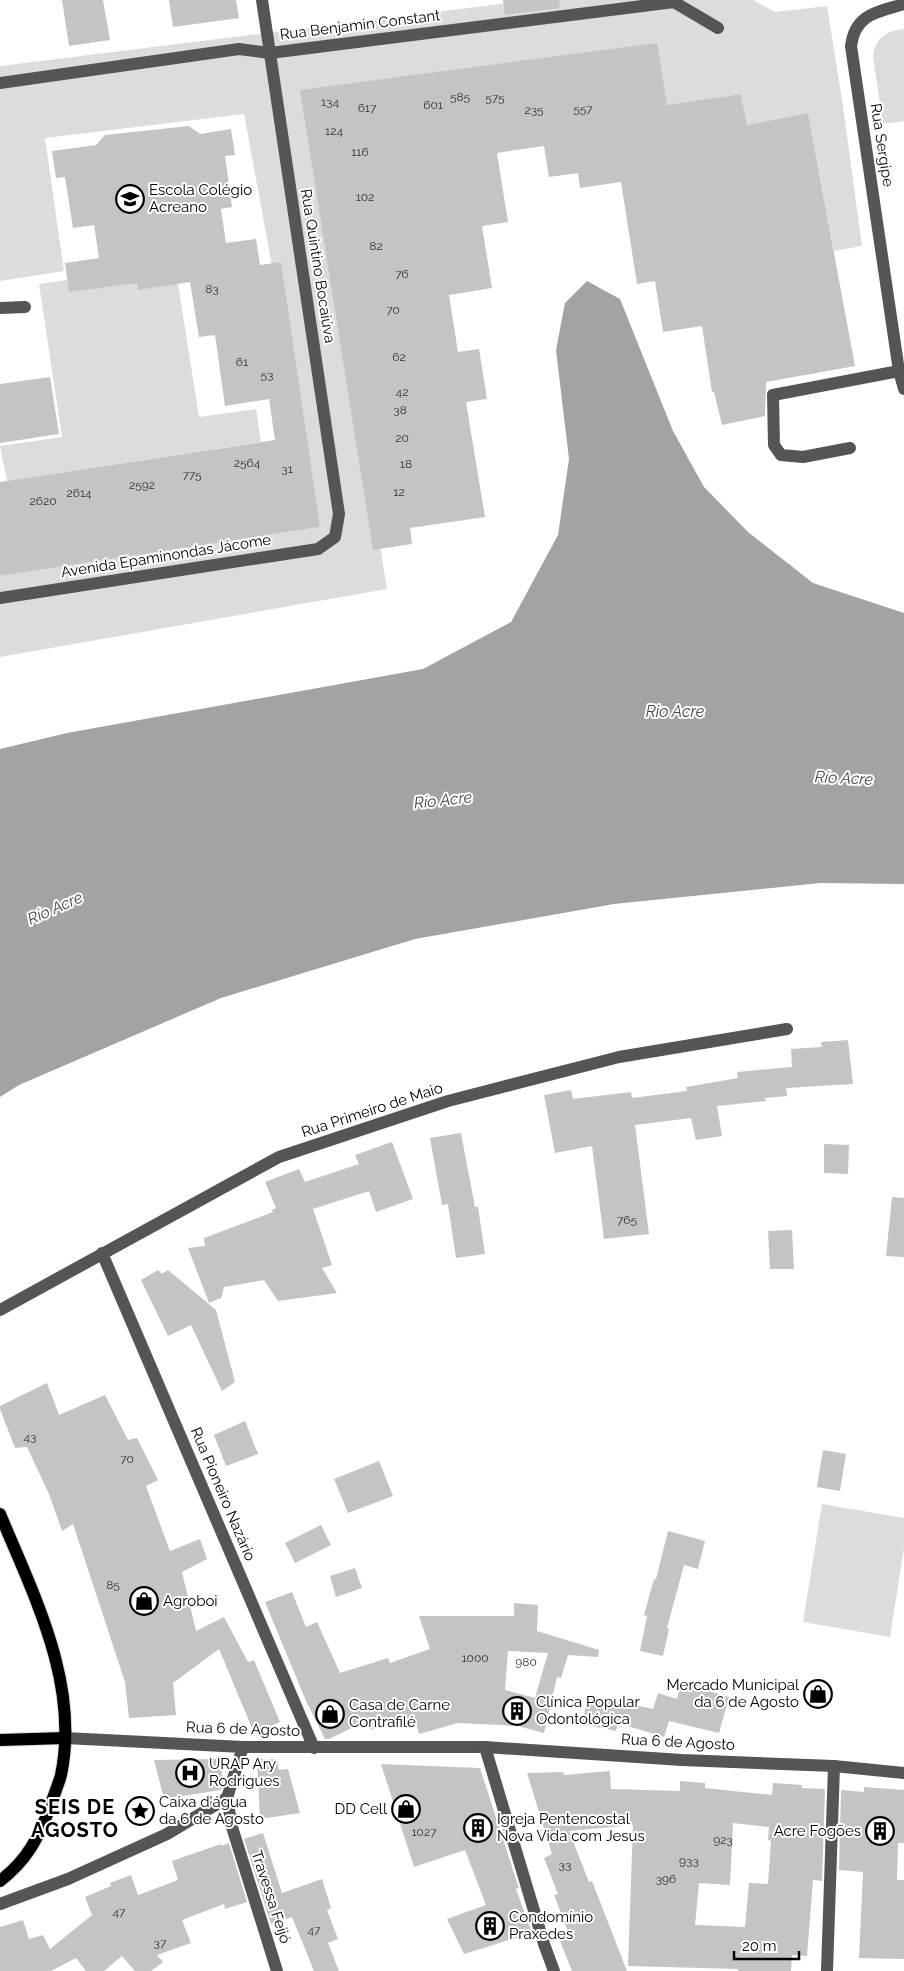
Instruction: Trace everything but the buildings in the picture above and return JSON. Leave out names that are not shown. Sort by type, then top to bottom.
[{"type":"main road","points":[[0,1514],[46,1627],[63,1687],[66,1738],[61,1776],[34,1845],[13,1871],[0,1881]]},
{"type":"main road","name":"Rua 6 de Agosto","points":[[0,1740],[66,1738]]},
{"type":"street","name":"Rua Quintino Bocaiúva","points":[[262,0],[339,514],[335,537]]},
{"type":"street","name":"Rua Benjamin Constant","points":[[0,83],[239,49],[270,53],[674,2],[718,28]]},
{"type":"street","name":"Rua Sergipe","points":[[904,4],[877,12],[856,26],[852,34],[851,46],[899,370],[904,389]]},
{"type":"street","points":[[0,308],[25,307]]},
{"type":"street","points":[[850,448],[803,457],[781,455],[774,445],[773,395],[899,370]]},
{"type":"street","name":"Avenida Epaminondas Jácome","points":[[0,598],[318,549],[335,537]]},
{"type":"street","name":"Rua Primeiro de Maio","points":[[0,1310],[279,1157],[448,1101],[619,1058],[787,1029]]},
{"type":"street","name":"Rua Pioneiro Nazário","points":[[102,1253],[314,1748]]},
{"type":"street","name":"Rua 6 de Agosto","points":[[66,1738],[243,1747],[485,1747],[682,1760],[834,1766],[904,1773]]},
{"type":"street","name":"Travessa Feijó","points":[[243,1747],[227,1798],[232,1827],[277,1971]]},
{"type":"street","points":[[485,1747],[544,1944],[554,1971]]},
{"type":"street","points":[[827,1971],[834,1766]]},
{"type":"street","points":[[0,1904],[68,1879],[167,1834],[227,1798]]},
{"type":"shaded area","points":[[533,0],[753,0],[775,12],[827,6],[862,246],[834,251],[808,113],[747,125],[741,94],[667,105],[309,102],[387,589],[0,657],[0,576],[320,527],[244,114],[45,138],[64,271],[0,281],[0,66]]},
{"type":"shaded area","points":[[904,29],[904,121],[883,124],[873,57],[874,50],[882,37]]},
{"type":"shaded area","points":[[175,264],[199,417],[256,409],[261,442],[7,481],[0,446],[62,437],[39,284]]},
{"type":"shaded area","points":[[822,1504],[904,1518],[904,1548],[890,1637],[803,1622]]},
{"type":"water","name":"Rio Acre","points":[[587,281],[620,299],[673,431],[704,487],[748,532],[813,583],[904,613],[904,884],[820,883],[614,904],[415,939],[221,998],[19,1085],[0,1097],[0,749],[67,733],[423,669],[511,622],[558,535],[569,459],[556,350],[565,303]]},
{"type":"place","name":"Escola Colégio Acreano","points":[[130,199]]},
{"type":"place","name":"Agroboi","points":[[144,1601]]},
{"type":"place","name":"Mercado Municipal da 6 de Agosto","points":[[818,1694]]},
{"type":"place","name":"Clínica Popular Odontológica","points":[[517,1711]]},
{"type":"place","name":"Casa de Carne Contrafilé","points":[[330,1714]]},
{"type":"place","name":"URAP Ary Rodrigues","points":[[190,1773]]},
{"type":"place","name":"DD Cell","points":[[406,1809]]},
{"type":"place","name":"Caixa d'água da 6 de Agosto","points":[[140,1811]]},
{"type":"place","name":"Igreja Pentencostal Nova Vida com Jesus","points":[[478,1828]]},
{"type":"place","name":"Acre Fogões","points":[[880,1831]]},
{"type":"place","name":"Condomínio Praxedes","points":[[490,1926]]},
{"type":"district","name":"SEIS DE AGOSTO","points":[[75,1818]]},
{"type":"water label","name":"Río Acre","points":[[844,778]]},
{"type":"water label","name":"Río Acre","points":[[443,800]]},
{"type":"water label","name":"Río Acre","points":[[55,908]]}]
